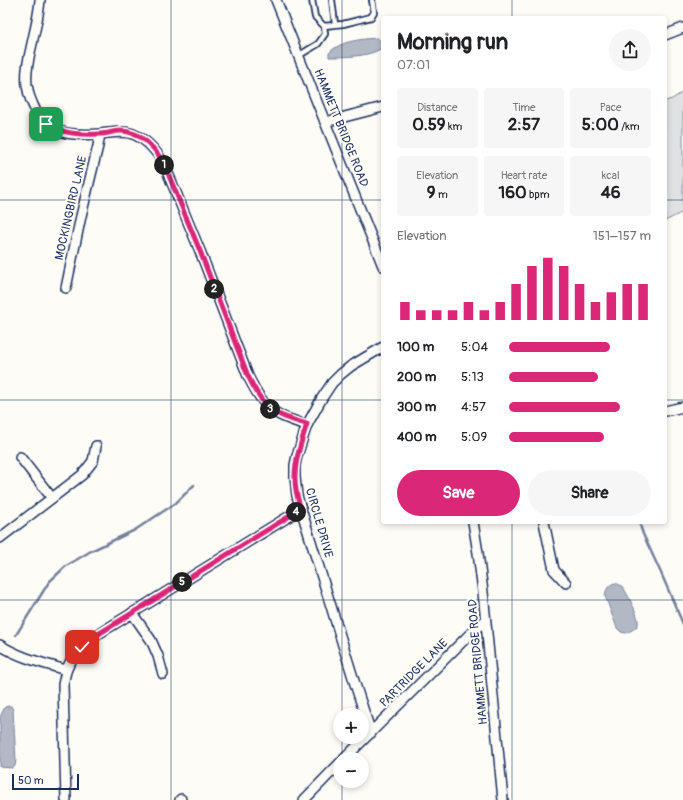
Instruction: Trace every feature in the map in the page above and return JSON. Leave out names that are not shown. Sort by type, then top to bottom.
[{"type":"street","points":[[40,0],[27,72],[27,86],[30,100],[36,113],[46,124],[54,129],[70,133],[100,134],[122,131],[143,139],[152,147],[165,166],[255,390],[266,405],[279,415],[290,420],[307,424]]},
{"type":"street","name":"HAMMETT BRIDGE ROAD","points":[[276,0],[381,261]]},
{"type":"street","points":[[667,35],[683,28]]},
{"type":"street","points":[[325,122],[381,107]]},
{"type":"street","name":"MOCKINGBIRD LANE","points":[[66,288],[100,134]]},
{"type":"street","name":"CIRCLE DRIVE","points":[[371,733],[301,509],[296,490],[295,471],[297,456],[307,424],[332,383],[351,366],[381,348]]},
{"type":"street","points":[[667,411],[683,407]]},
{"type":"street","points":[[0,538],[82,475],[93,461],[96,446]]},
{"type":"street","points":[[20,458],[52,498]]},
{"type":"street","points":[[66,800],[63,685],[66,670],[72,658],[82,647],[100,633],[301,509]]},
{"type":"street","name":"HAMMETT BRIDGE ROAD","points":[[473,524],[478,553],[503,800]]},
{"type":"street","points":[[544,524],[554,570],[566,583]]},
{"type":"street","points":[[132,613],[151,640],[158,656],[163,674]]},
{"type":"street","name":"PARTRIDGE LANE","points":[[351,752],[474,630],[485,621]]},
{"type":"street","points":[[0,645],[25,658],[66,670]]},
{"type":"street","points":[[304,800],[333,770]]},
{"type":"lane","points":[[298,56],[318,44],[325,34],[324,26],[315,17],[312,0]]},
{"type":"lane","points":[[332,0],[335,24]]},
{"type":"lane","points":[[324,26],[343,24],[371,17],[374,12],[372,0]]},
{"type":"shaded area","points":[[377,38],[381,42],[381,49],[357,56],[329,57],[329,53],[333,49],[345,43]]},
{"type":"shaded area","points":[[683,92],[683,212],[667,220],[667,100]]},
{"type":"shaded area","points":[[614,583],[623,588],[636,612],[638,624],[633,630],[626,633],[621,632],[617,628],[605,596],[610,585]]},
{"type":"shaded area","points":[[11,706],[13,710],[16,760],[15,766],[12,768],[0,767],[0,717],[5,707]]},
{"type":"waterway","points":[[16,635],[49,582],[66,566],[91,551],[135,530],[176,503],[194,485]]},
{"type":"waterway","points":[[640,524],[683,624]]},
{"type":"route","points":[[46,124],[61,132],[70,133],[100,134],[122,131],[140,137],[152,147],[165,166],[200,251],[248,376],[255,390],[271,410],[290,420],[307,424],[295,465],[296,490],[301,509],[100,633],[82,647]]}]
